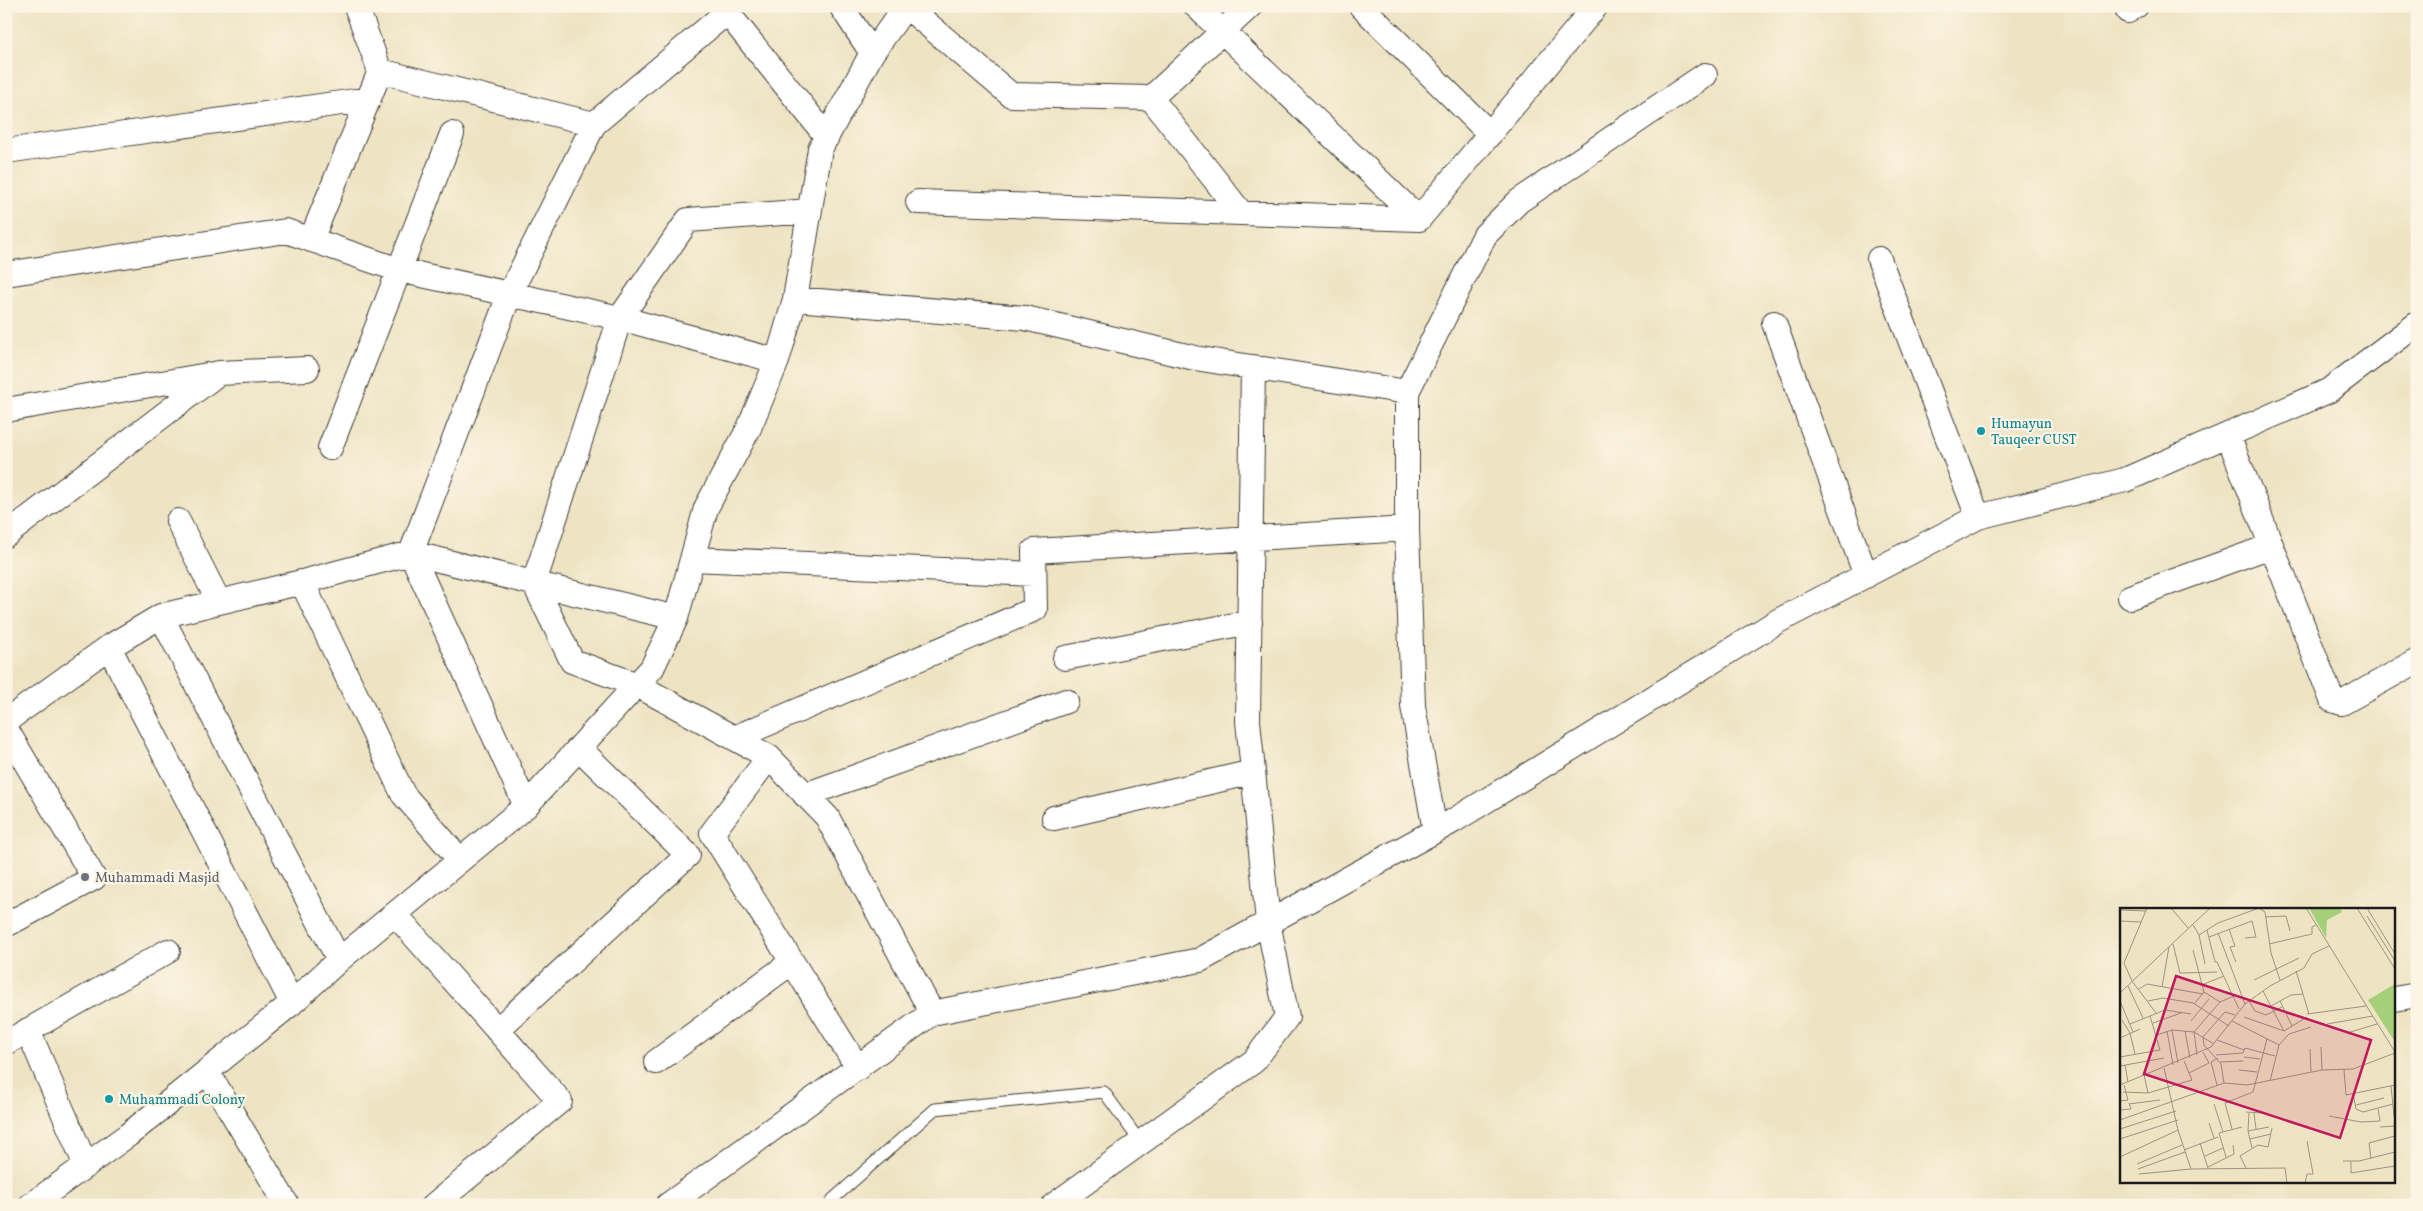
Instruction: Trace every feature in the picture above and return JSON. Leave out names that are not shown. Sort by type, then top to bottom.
[{"type":"street","points":[[311,240],[380,71],[356,6]]},
{"type":"street","points":[[841,6],[872,53]]},
{"type":"street","points":[[31,1205],[128,1135],[292,1003],[339,960],[526,806],[652,668],[676,618],[706,508],[749,428],[777,361],[795,299],[820,150],[872,53],[906,6],[1011,95],[1152,98],[1224,33],[1250,6]]},
{"type":"street","points":[[1196,6],[1419,219]]},
{"type":"street","points":[[1361,6],[1490,134]]},
{"type":"street","points":[[1419,219],[1596,6]]},
{"type":"street","points":[[526,806],[411,553],[510,293],[594,124],[724,9],[827,137]]},
{"type":"street","points":[[380,71],[594,124]]},
{"type":"street","points":[[1435,831],[1413,706],[1407,529],[1407,392],[1485,235],[1518,201],[1705,76]]},
{"type":"street","points":[[1152,98],[1240,213]]},
{"type":"street","points":[[6,151],[369,99]]},
{"type":"street","points":[[330,448],[452,134]]},
{"type":"street","points":[[918,202],[1419,219]]},
{"type":"street","points":[[810,211],[688,220],[620,318],[534,583],[572,661],[637,685],[769,757],[827,817],[932,1013]]},
{"type":"street","points":[[6,274],[286,231],[399,270],[620,318],[777,361]]},
{"type":"street","points":[[1879,260],[1978,517]]},
{"type":"street","points":[[795,299],[1025,318],[1194,358],[1407,392]]},
{"type":"street","points":[[1774,323],[1866,576]]},
{"type":"street","points":[[668,1205],[932,1013],[1200,960],[1435,831],[1778,621],[1978,517],[2125,480],[2328,391],[2417,324]]},
{"type":"street","points":[[1054,1205],[1254,1061],[1287,1017],[1268,922],[1248,721],[1253,368]]},
{"type":"street","points":[[6,410],[219,373],[307,369]]},
{"type":"street","points":[[6,535],[219,373]]},
{"type":"street","points":[[2228,435],[2332,700],[2336,703],[2342,703],[2417,662]]},
{"type":"street","points":[[178,521],[219,602]]},
{"type":"street","points":[[734,738],[1034,610],[1034,551],[1407,529]]},
{"type":"street","points":[[2130,597],[2271,546]]},
{"type":"street","points":[[6,721],[108,647],[161,616],[411,553],[676,618]]},
{"type":"street","points":[[693,559],[1034,574]]},
{"type":"street","points":[[302,582],[403,794],[460,860]]},
{"type":"street","points":[[161,616],[339,960]]},
{"type":"street","points":[[1065,658],[1250,622]]},
{"type":"street","points":[[108,647],[292,1003]]},
{"type":"street","points":[[805,795],[1066,701]]},
{"type":"street","points":[[6,729],[94,878],[6,925]]},
{"type":"street","points":[[497,1030],[688,855],[579,748]]},
{"type":"street","points":[[769,757],[712,833],[858,1068]]},
{"type":"street","points":[[1054,818],[1253,772]]},
{"type":"street","points":[[395,914],[560,1101],[434,1205]]},
{"type":"street","points":[[6,1042],[168,951]]},
{"type":"street","points":[[656,1062],[792,962]]},
{"type":"street","points":[[2396,999],[2417,995]]},
{"type":"street","points":[[28,1030],[86,1166]]},
{"type":"street","points":[[207,1071],[286,1205]]},
{"type":"lane","points":[[830,1205],[833,1199],[935,1109],[1104,1092],[1141,1143]]},
{"type":"place","name":"Humayun Tauqeer CUST","points":[[1981,431]]},
{"type":"place","name":"Muhammadi Masjid","points":[[85,877]]},
{"type":"place","name":"Muhammadi Colony","points":[[109,1099]]}]
